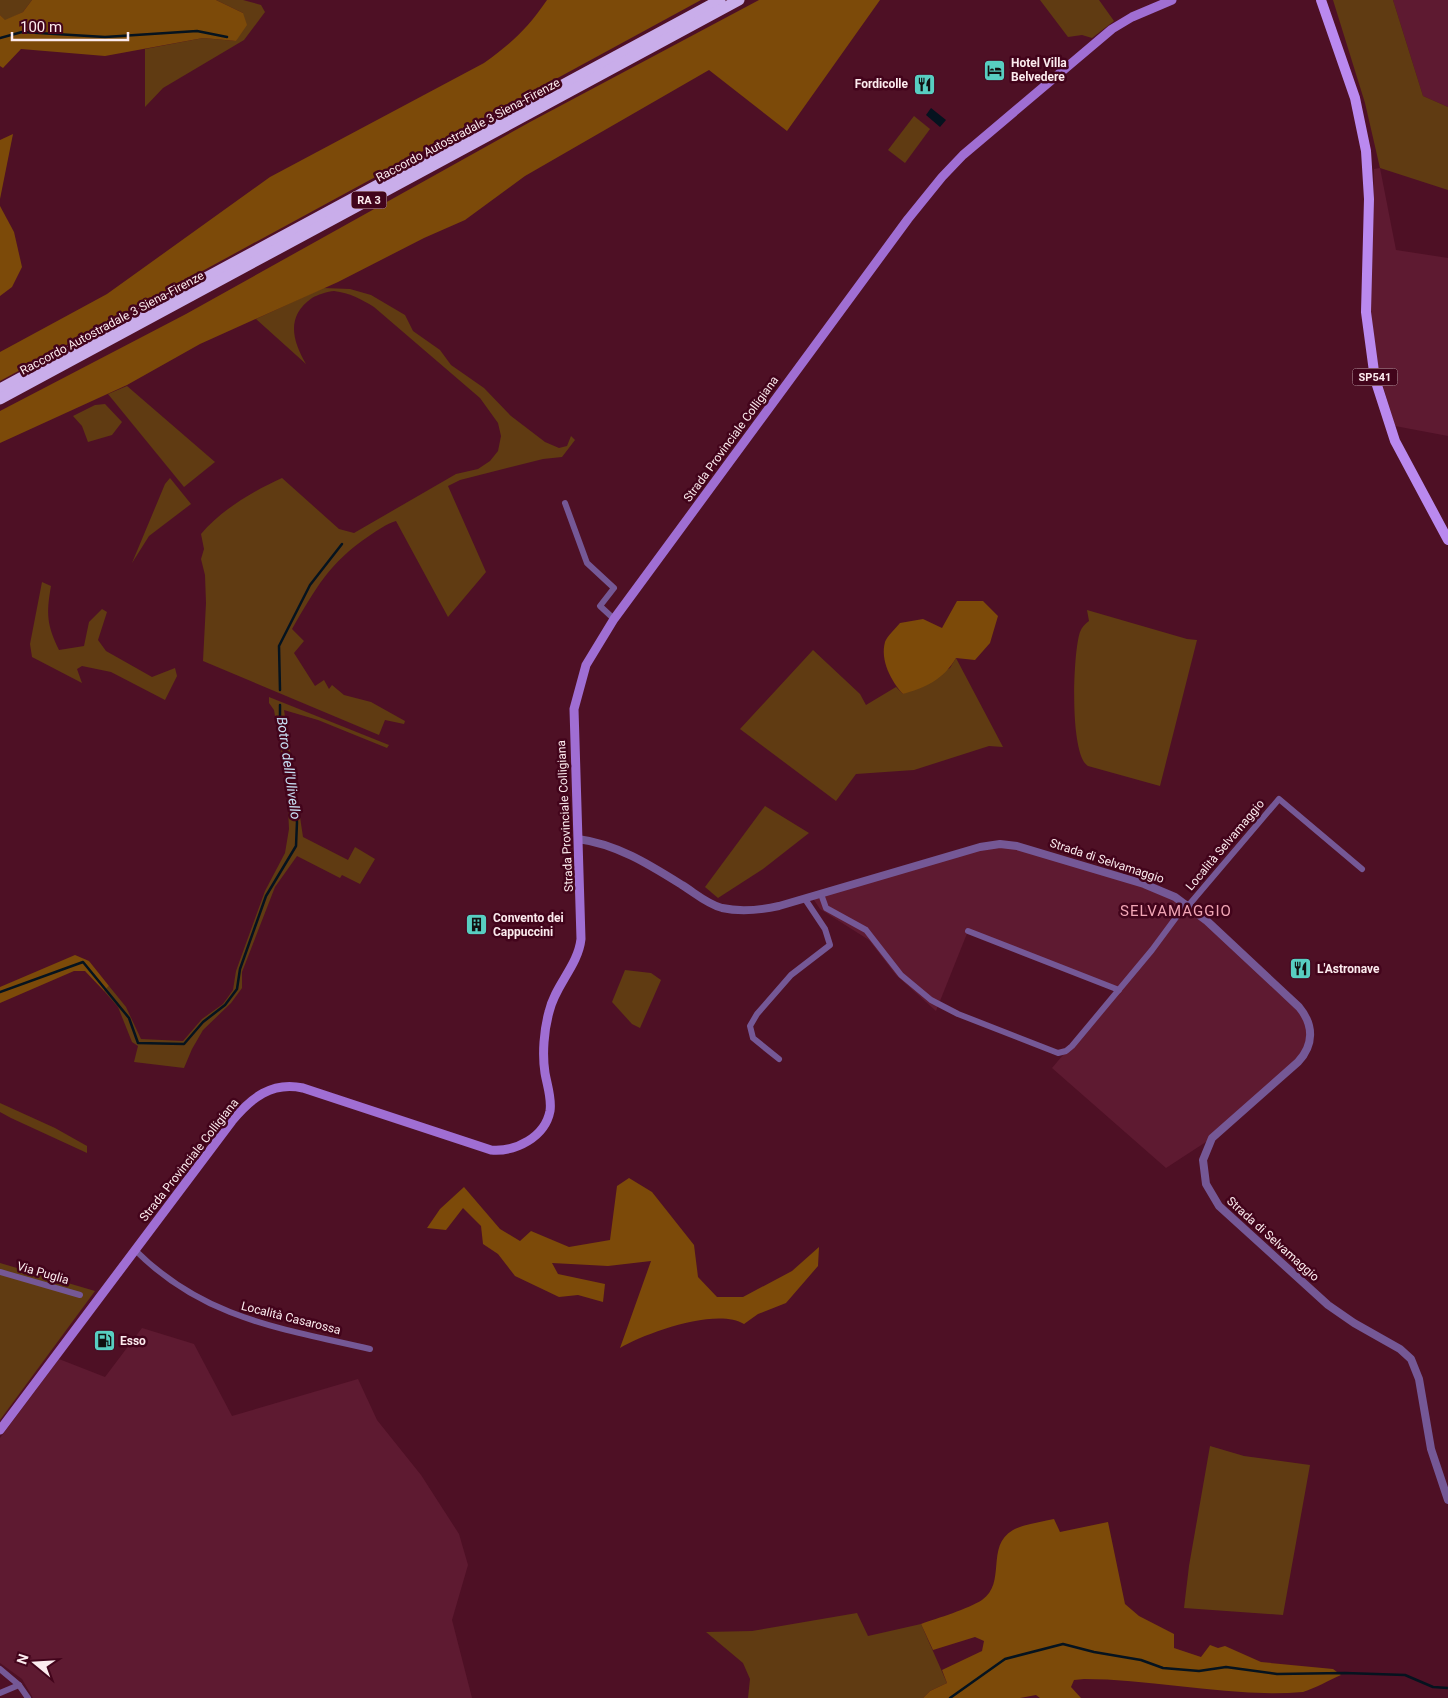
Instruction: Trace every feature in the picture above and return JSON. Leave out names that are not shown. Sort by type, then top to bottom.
[{"type":"highway","name":"Raccordo Autostradale 3 Siena-Firenze","points":[[0,389],[720,0]]},
{"type":"highway","name":"Raccordo Autostradale 3 Siena-Firenze","points":[[0,399],[739,0]]},
{"type":"main road","name":"Strada Provinciale Colligiana","points":[[0,1430],[238,1114],[257,1096],[273,1088],[288,1086],[309,1089],[491,1150],[512,1148],[535,1136],[545,1124],[550,1107],[544,1064],[548,1014],[554,995],[576,958],[581,939],[574,736],[575,704],[586,665],[614,618],[891,241],[942,176],[967,152],[1112,29],[1132,17],[1172,0]]},
{"type":"main road","name":"SP541","points":[[1321,0],[1326,5],[1355,98],[1366,151],[1369,199],[1366,312],[1374,374],[1395,441],[1448,540]]},
{"type":"street","points":[[565,503],[587,563],[614,588],[600,606],[614,618]]},
{"type":"street","name":"Località Selvamaggio","points":[[821,894],[828,909],[866,930],[906,980],[931,1000],[958,1014],[1053,1052],[1064,1052],[1072,1046],[1187,905],[1279,799],[1362,869]]},
{"type":"street","name":"Strada di Selvamaggio","points":[[578,839],[602,844],[636,858],[705,900],[721,907],[762,909],[805,899],[974,848],[1004,844],[1031,849],[1144,884],[1164,891],[1187,905],[1299,1007],[1307,1018],[1311,1030],[1308,1049],[1298,1062],[1212,1138],[1202,1165],[1206,1184],[1219,1206],[1328,1305],[1354,1323],[1403,1351],[1411,1359],[1419,1379],[1431,1449],[1448,1500]]},
{"type":"street","points":[[779,1059],[753,1038],[750,1026],[757,1014],[791,976],[830,945],[825,929],[805,899]]},
{"type":"street","points":[[968,931],[1119,990]]},
{"type":"street","name":"Località Casarossa","points":[[135,1250],[175,1284],[223,1310],[251,1321],[370,1349]]},
{"type":"street","name":"Via Puglia","points":[[0,1272],[80,1295]]},
{"type":"street","points":[[0,1669],[19,1685],[28,1698]]},
{"type":"street","points":[[0,1693],[19,1685]]},
{"type":"shaded area","points":[[0,0],[32,0],[23,12],[5,21],[0,15]]},
{"type":"shaded area","points":[[32,0],[216,0],[243,13],[247,25],[236,41],[203,38],[105,56],[21,49],[3,68],[0,66],[0,15],[5,20],[23,12]]},
{"type":"shaded area","points":[[216,0],[243,0],[261,5],[265,12],[244,40],[163,88],[145,107],[145,49],[203,38],[236,41],[243,13]]},
{"type":"shaded area","points":[[547,0],[701,0],[0,381],[0,352],[107,294],[270,177],[484,63],[519,34]]},
{"type":"shaded area","points":[[759,0],[880,0],[787,131],[709,70],[525,176],[465,220],[424,238],[338,282],[200,344],[127,385],[0,443],[0,411],[186,314],[530,122]]},
{"type":"shaded area","points":[[1040,0],[1099,0],[1114,21],[1092,38],[1082,35],[1068,37]]},
{"type":"shaded area","points":[[1333,0],[1393,0],[1423,96],[1448,107],[1448,190],[1380,168],[1365,103]]},
{"type":"shaded area","points":[[1393,0],[1448,0],[1448,107],[1423,96]]},
{"type":"shaded area","points":[[914,116],[930,129],[905,163],[888,150]]},
{"type":"shaded area","points":[[13,134],[0,199],[0,140]]},
{"type":"shaded area","points":[[1380,168],[1396,250],[1448,258],[1448,436],[1395,426],[1380,376],[1375,350],[1370,301],[1374,169]]},
{"type":"shaded area","points":[[0,206],[14,232],[22,267],[12,287],[0,296]]},
{"type":"shaded area","points":[[323,288],[350,289],[371,295],[405,315],[413,331],[440,350],[451,365],[484,388],[511,416],[545,442],[559,448],[567,446],[571,436],[575,440],[562,457],[543,459],[460,480],[448,486],[486,572],[448,617],[396,521],[382,527],[343,556],[316,589],[292,629],[304,641],[294,653],[315,686],[324,680],[329,689],[332,685],[344,695],[371,702],[405,721],[404,724],[385,720],[379,735],[203,661],[206,603],[205,575],[201,559],[204,549],[201,534],[228,509],[249,495],[282,478],[339,529],[354,533],[456,474],[478,469],[490,461],[498,451],[501,436],[498,423],[480,398],[365,301],[334,291],[312,298],[304,305],[295,320],[294,329],[297,346],[306,364],[256,319]]},
{"type":"shaded area","points":[[127,386],[215,462],[184,487],[108,394]]},
{"type":"shaded area","points":[[105,404],[122,422],[112,435],[88,442],[82,426],[73,416],[95,405]]},
{"type":"shaded area","points":[[170,478],[191,504],[149,536],[132,563],[165,484]]},
{"type":"shaded area","points":[[42,582],[51,586],[48,604],[49,619],[59,650],[84,646],[89,622],[102,609],[107,612],[98,640],[106,651],[152,677],[175,668],[177,676],[165,700],[111,672],[82,666],[77,669],[82,683],[32,657],[30,644]]},
{"type":"shaded area","points":[[957,601],[983,601],[998,616],[990,643],[975,660],[956,658],[946,672],[933,682],[903,694],[894,683],[885,663],[884,649],[886,640],[900,623],[923,619],[942,628]]},
{"type":"shaded area","points":[[1087,610],[1187,639],[1197,640],[1160,786],[1088,766],[1082,758],[1075,724],[1074,680],[1080,632],[1089,621]]},
{"type":"shaded area","points":[[813,650],[860,694],[866,705],[896,687],[903,694],[950,668],[956,658],[1003,747],[989,746],[914,770],[856,774],[836,801],[740,729]]},
{"type":"shaded area","points":[[269,697],[389,745],[387,748],[318,720],[284,710],[303,837],[348,860],[355,847],[375,859],[360,884],[342,875],[340,878],[297,856],[275,887],[242,972],[242,988],[231,1003],[203,1030],[184,1068],[134,1062],[138,1046],[132,1042],[118,1007],[104,991],[109,986],[126,1007],[141,1039],[183,1041],[202,1019],[223,1004],[233,990],[236,971],[265,891],[285,853],[289,829],[287,785],[274,710],[269,703]]},
{"type":"shaded area","points":[[765,806],[809,833],[763,869],[718,898],[705,887]]},
{"type":"shaded area","points":[[1000,844],[1144,884],[1186,904],[1307,1018],[1308,1049],[1212,1138],[1166,1168],[1052,1068],[1118,990],[968,931],[936,1011],[896,975],[869,940],[820,909],[812,897]]},
{"type":"shaded area","points":[[75,955],[89,961],[109,986],[104,991],[85,971],[74,971],[0,1003],[0,987]]},
{"type":"shaded area","points":[[625,970],[651,973],[661,980],[640,1028],[632,1024],[612,1002]]},
{"type":"shaded area","points":[[0,1103],[55,1128],[87,1146],[87,1153],[0,1112]]},
{"type":"shaded area","points":[[629,1178],[652,1192],[694,1245],[698,1277],[717,1297],[743,1297],[792,1271],[819,1247],[818,1266],[786,1303],[758,1314],[744,1324],[717,1318],[699,1320],[663,1329],[620,1348],[651,1261],[608,1266],[552,1263],[558,1274],[605,1284],[603,1302],[578,1295],[559,1297],[515,1276],[498,1254],[483,1244],[481,1226],[463,1208],[446,1230],[427,1228],[440,1209],[464,1187],[500,1229],[520,1241],[531,1231],[569,1247],[610,1240],[617,1186]]},
{"type":"shaded area","points":[[0,1263],[95,1291],[0,1420]]},
{"type":"shaded area","points":[[142,1328],[194,1344],[232,1416],[358,1379],[377,1420],[421,1475],[459,1534],[468,1565],[452,1620],[472,1698],[33,1698],[22,1679],[0,1663],[0,1438],[59,1359],[105,1377]]},
{"type":"shaded area","points":[[1210,1446],[1244,1456],[1310,1465],[1283,1615],[1184,1608],[1189,1566]]},
{"type":"shaded area","points":[[1054,1519],[1060,1532],[1108,1522],[1125,1604],[1139,1616],[1174,1634],[1174,1648],[1201,1657],[1210,1645],[1218,1648],[1225,1646],[1261,1662],[1333,1669],[1341,1675],[1303,1692],[1221,1691],[1138,1682],[1084,1679],[1074,1680],[1071,1687],[1081,1698],[1040,1698],[1036,1695],[1020,1698],[923,1698],[930,1691],[947,1683],[942,1670],[982,1651],[984,1641],[975,1637],[933,1650],[921,1624],[961,1610],[982,1600],[989,1593],[993,1584],[997,1555],[1005,1537],[1013,1530],[1022,1526]]},
{"type":"shaded area","points":[[857,1613],[868,1636],[921,1624],[947,1683],[930,1691],[923,1698],[748,1698],[750,1679],[743,1663],[706,1632],[752,1631]]},
{"type":"water","points":[[931,108],[946,120],[940,127],[926,115]]},
{"type":"waterway","points":[[0,38],[22,32],[105,37],[197,31],[227,37]]},
{"type":"waterway","name":"Botro dell'Ulivello","points":[[280,690],[279,646],[310,585],[342,544]]},
{"type":"waterway","name":"Botro dell'Ulivello","points":[[0,992],[83,962],[129,1018],[138,1043],[184,1044],[203,1022],[225,1005],[237,989],[240,969],[266,896],[296,846],[297,822],[280,722],[280,705]]},
{"type":"waterway","points":[[950,1698],[1005,1659],[1063,1644],[1094,1652],[1141,1660],[1163,1668],[1199,1671],[1226,1667],[1277,1674],[1345,1673],[1405,1675],[1433,1687],[1448,1688]]},
{"type":"place","name":"Hotel Villa Belvedere","points":[[995,70]]},
{"type":"place","name":"Fordicolle","points":[[924,84]]},
{"type":"place","name":"Convento dei Cappuccini","points":[[477,925]]},
{"type":"place","name":"L'Astronave","points":[[1301,969]]},
{"type":"place","name":"Esso","points":[[104,1341]]},
{"type":"district","name":"SELVAMAGGIO","points":[[1176,911]]}]
